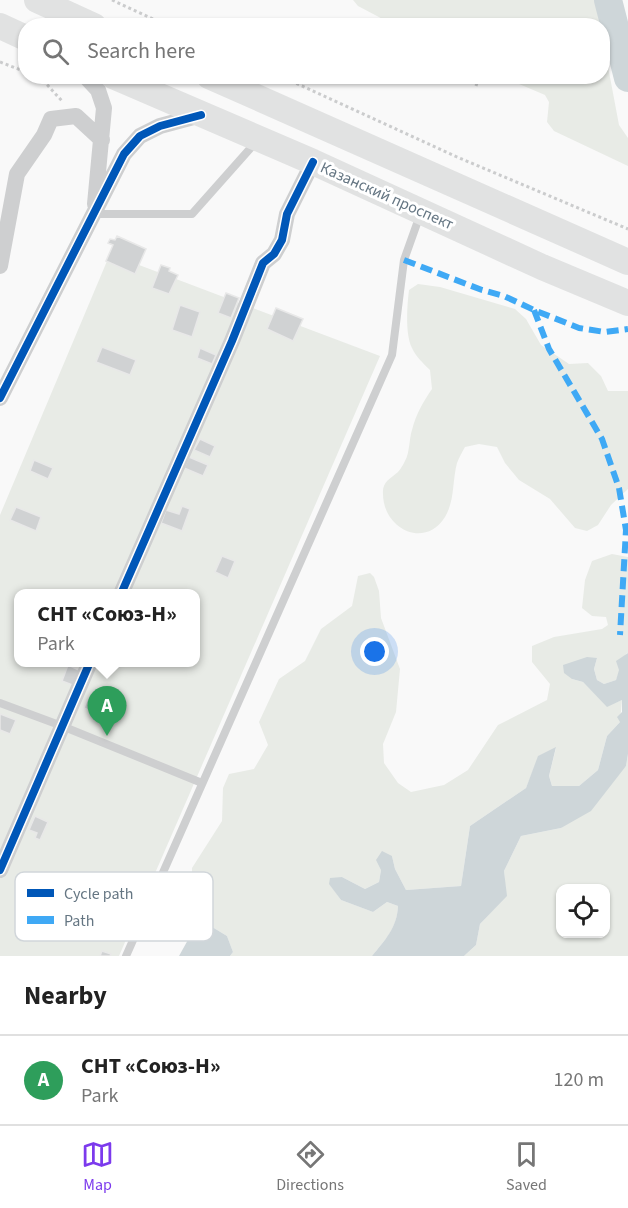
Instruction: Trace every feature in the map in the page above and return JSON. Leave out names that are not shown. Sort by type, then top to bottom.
[{"type":"main road","points":[[38,0],[77,18]]},
{"type":"main road","points":[[0,26],[18,34]]},
{"type":"main road","name":"Казанский проспект","points":[[131,84],[313,162],[628,303]]},
{"type":"main road","points":[[227,84],[628,262]]},
{"type":"street","points":[[92,84],[98,90],[104,108],[94,214]]},
{"type":"street","points":[[0,398],[124,154],[141,136],[160,126],[201,115]]},
{"type":"street","points":[[0,266],[17,174],[44,135],[51,118],[76,116],[102,140]]},
{"type":"street","points":[[122,589],[232,341],[263,263],[274,254],[282,240],[286,214],[313,162]]},
{"type":"street","points":[[0,870],[88,667]]},
{"type":"lane","points":[[94,214],[192,214],[258,139]]},
{"type":"lane","points":[[163,872],[392,355],[404,260],[421,212]]},
{"type":"lane","points":[[0,703],[202,783]]},
{"type":"lane","points":[[126,956],[133,941]]},
{"type":"path","points":[[112,0],[151,18]]},
{"type":"path","points":[[0,62],[18,69]]},
{"type":"path","points":[[46,84],[76,116]]},
{"type":"path","points":[[297,84],[457,157],[628,229]]},
{"type":"shaded area","points":[[353,0],[595,0],[599,18],[381,18],[358,6]]},
{"type":"shaded area","points":[[610,77],[619,125],[628,138],[628,166],[554,131],[547,122],[549,102],[545,95],[519,84],[610,84]]},
{"type":"shaded area","points":[[110,254],[380,356],[156,872],[15,872],[15,941],[126,941],[119,956],[0,956],[0,515]]},
{"type":"shaded area","points":[[418,284],[440,287],[515,309],[526,319],[541,345],[569,364],[588,363],[601,376],[608,391],[628,391],[628,489],[611,505],[598,525],[587,531],[575,528],[550,499],[519,480],[505,463],[497,447],[479,444],[465,447],[455,470],[448,511],[436,527],[426,532],[406,531],[390,517],[385,506],[384,486],[399,471],[405,461],[416,419],[432,389],[430,370],[414,351],[407,328],[409,290]]},
{"type":"shaded area","points":[[612,554],[628,557],[628,653],[616,680],[604,684],[597,680],[594,669],[597,658],[572,679],[583,682],[607,706],[622,700],[620,722],[607,736],[598,770],[579,786],[552,786],[549,776],[556,748],[539,756],[526,788],[470,826],[461,886],[406,890],[395,869],[392,856],[381,870],[379,882],[365,889],[342,877],[330,884],[341,900],[373,912],[387,902],[398,906],[393,927],[372,956],[230,956],[233,952],[227,936],[213,927],[213,872],[192,872],[192,868],[222,821],[223,788],[229,774],[254,769],[268,745],[259,722],[279,679],[305,661],[321,629],[352,606],[358,576],[370,573],[374,577],[379,591],[381,618],[400,669],[396,712],[383,744],[384,763],[398,783],[411,792],[444,785],[468,770],[498,725],[547,700],[550,684],[532,662],[532,646],[554,637],[602,629],[608,625],[606,617],[592,616],[582,608],[585,580],[592,561]]},
{"type":"shaded area","points":[[628,653],[626,766],[591,811],[561,828],[521,836],[504,871],[507,896],[480,924],[476,945],[464,956],[372,956],[393,927],[398,906],[387,902],[373,912],[341,900],[329,884],[330,878],[342,877],[365,889],[379,882],[381,870],[376,860],[382,851],[392,856],[395,869],[406,890],[461,886],[470,826],[526,788],[538,756],[556,747],[549,776],[552,786],[579,786],[598,770],[607,736],[620,722],[617,717],[622,712],[622,700],[607,707],[583,682],[572,679],[564,673],[563,665],[587,657],[597,658],[594,669],[597,680],[604,684],[616,680],[619,670],[616,661]]},
{"type":"shaded area","points":[[628,754],[628,956],[464,956],[476,945],[480,924],[506,896],[504,871],[521,836],[561,828],[626,766]]},
{"type":"shaded area","points":[[213,927],[227,936],[233,952],[230,956],[179,956],[187,941],[213,941]]},
{"type":"building","points":[[117,236],[146,249],[135,274],[106,261],[113,245],[108,243],[110,239],[115,240]]},
{"type":"building","points":[[161,265],[170,268],[169,271],[178,275],[169,294],[152,288]]},
{"type":"building","points":[[226,293],[239,298],[231,318],[218,313]]},
{"type":"building","points":[[180,305],[200,312],[192,337],[172,330]]},
{"type":"building","points":[[276,308],[303,319],[293,341],[267,329]]},
{"type":"building","points":[[102,347],[136,360],[130,375],[96,362]]},
{"type":"building","points":[[200,348],[216,355],[212,364],[197,358]]},
{"type":"building","points":[[200,439],[215,446],[210,457],[194,450]]},
{"type":"building","points":[[189,457],[208,465],[203,476],[184,468]]},
{"type":"building","points":[[34,460],[53,468],[48,479],[30,471]]},
{"type":"building","points":[[182,506],[190,509],[182,531],[161,523],[166,510],[179,514]]},
{"type":"building","points":[[16,507],[41,517],[36,531],[10,520]]},
{"type":"building","points":[[222,556],[235,561],[228,578],[215,572]]},
{"type":"building","points":[[67,667],[81,671],[75,686],[62,681]]},
{"type":"building","points":[[88,698],[99,702],[97,709],[92,707],[91,711],[84,708]]},
{"type":"building","points":[[0,714],[16,720],[10,734],[0,730]]},
{"type":"building","points":[[35,816],[48,822],[40,840],[35,838],[37,833],[29,830]]},
{"type":"building","points":[[102,951],[111,954],[100,956]]},
{"type":"waterway","points":[[608,0],[628,78]]},
{"type":"marked path","points":[[404,260],[482,290],[504,296],[579,328],[605,332],[628,329]]},
{"type":"marked path","points":[[534,310],[549,349],[602,439],[619,488],[626,530],[620,635]]},
{"type":"cycle path","points":[[0,398],[124,154],[140,136],[160,126],[201,115]]},
{"type":"cycle path","points":[[123,589],[232,341],[263,263],[274,254],[282,240],[287,214],[313,162]]},
{"type":"cycle path","points":[[0,870],[88,667]]},
{"type":"place","name":"СНТ «Союз-Н»","points":[[107,736]]}]
